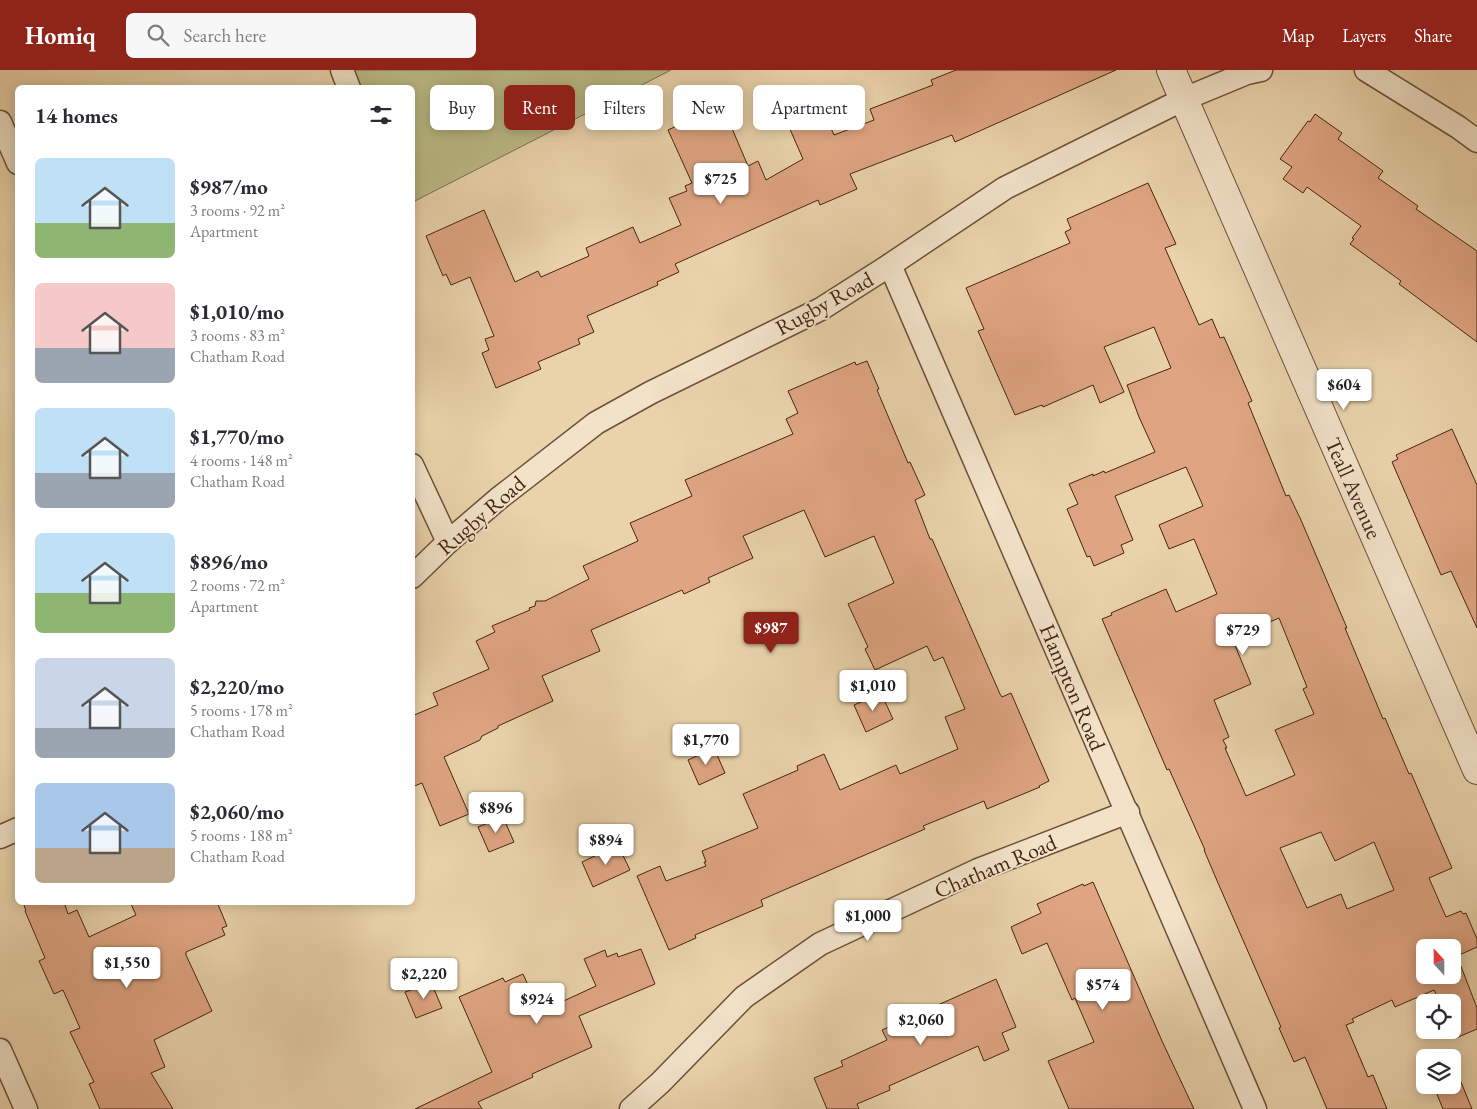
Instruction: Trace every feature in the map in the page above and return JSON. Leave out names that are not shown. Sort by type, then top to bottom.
[{"type":"street","points":[[342,70],[348,85]]},
{"type":"street","name":"Teall Avenue","points":[[1171,70],[1477,770]]},
{"type":"street","name":"Rugby Road","points":[[415,574],[498,498],[596,424],[650,393],[821,309],[1005,188],[1184,99],[1247,73],[1261,70]]},
{"type":"street","points":[[1366,70],[1458,127],[1477,141]]},
{"type":"street","points":[[0,122],[15,156]]},
{"type":"street","name":"Hampton Road","points":[[890,265],[1255,1109]]},
{"type":"street","points":[[415,471],[448,542]]},
{"type":"street","name":"Chatham Road","points":[[631,1109],[660,1083],[744,997],[820,944],[978,870],[1128,812]]},
{"type":"street","points":[[0,837],[15,830]]},
{"type":"street","points":[[0,1050],[26,1109]]},
{"type":"green space","points":[[342,70],[671,70],[642,85],[585,85],[585,114],[575,119],[575,85],[504,85],[504,130],[554,130],[415,201],[415,85],[348,85]]},
{"type":"building","points":[[956,70],[1116,70],[955,142],[952,135],[850,174],[857,189],[820,205],[818,200],[675,264],[679,272],[657,282],[658,285],[587,316],[594,332],[578,339],[580,344],[538,362],[541,369],[496,388],[482,353],[489,350],[485,339],[494,336],[470,277],[451,285],[446,274],[443,276],[426,236],[484,210],[515,282],[538,271],[541,277],[589,256],[586,248],[633,227],[640,243],[681,225],[669,198],[687,191],[685,186],[692,183],[668,130],[673,128],[673,130],[733,130],[748,166],[758,161],[766,180],[803,159],[790,130],[832,130],[834,135],[847,130],[865,130],[865,123],[874,120],[870,109],[933,85],[931,80]]},
{"type":"building","points":[[1315,114],[1342,133],[1338,139],[1383,171],[1378,178],[1418,206],[1416,209],[1477,251],[1477,342],[1399,284],[1401,281],[1350,244],[1361,226],[1307,187],[1303,193],[1283,179],[1292,167],[1280,159]]},
{"type":"building","points":[[1148,183],[1176,244],[1165,248],[1199,325],[1212,319],[1220,338],[1224,337],[1252,401],[1248,403],[1286,496],[1289,495],[1301,520],[1383,719],[1385,718],[1409,774],[1411,773],[1452,868],[1429,878],[1446,917],[1461,911],[1463,914],[1466,913],[1477,939],[1477,947],[1461,954],[1461,939],[1416,939],[1416,984],[1461,984],[1461,966],[1477,1008],[1477,1029],[1461,1036],[1461,994],[1436,994],[1434,990],[1425,994],[1416,994],[1416,998],[1395,1007],[1392,1000],[1352,1019],[1354,1022],[1346,1025],[1368,1077],[1373,1075],[1387,1109],[1327,1109],[1305,1057],[1294,1062],[1279,1028],[1281,1027],[1205,850],[1169,769],[1167,770],[1102,619],[1112,615],[1111,613],[1166,589],[1176,612],[1217,594],[1194,539],[1169,549],[1159,525],[1203,506],[1186,467],[1115,496],[1133,540],[1121,545],[1124,553],[1094,566],[1090,556],[1087,557],[1067,509],[1078,504],[1069,484],[1093,474],[1093,476],[1104,471],[1105,473],[1155,452],[1127,385],[1171,368],[1154,327],[1104,347],[1124,392],[1100,403],[1093,385],[1043,407],[1042,405],[1015,415],[978,331],[984,329],[966,288],[1070,243],[1065,232],[1071,229],[1067,219]],"holes":[[[1279,618],[1307,687],[1303,689],[1314,714],[1275,730],[1295,775],[1246,796],[1225,748],[1227,748],[1223,740],[1229,737],[1214,700],[1251,684],[1232,638]],[[1321,832],[1335,861],[1374,842],[1394,890],[1347,909],[1341,894],[1307,908],[1280,848]]]},
{"type":"building","points":[[867,361],[879,389],[877,390],[908,463],[910,462],[925,495],[915,500],[930,539],[932,539],[1000,694],[1002,697],[1011,693],[1049,781],[1040,787],[987,809],[984,801],[923,826],[925,829],[761,900],[763,906],[695,935],[696,938],[669,950],[637,876],[660,866],[666,881],[706,866],[702,851],[758,828],[743,794],[798,770],[797,766],[824,754],[840,790],[896,765],[900,774],[958,749],[945,717],[965,709],[943,657],[934,661],[927,646],[875,670],[865,649],[868,647],[848,604],[894,583],[874,536],[825,557],[804,510],[743,536],[753,558],[708,578],[710,582],[684,594],[682,590],[591,630],[600,651],[542,676],[553,701],[498,726],[498,728],[482,736],[480,740],[444,757],[469,814],[440,826],[422,783],[415,786],[415,715],[438,705],[433,693],[489,669],[476,641],[495,632],[492,626],[530,610],[529,608],[535,606],[536,601],[545,601],[589,579],[583,566],[638,541],[630,523],[692,496],[685,480],[793,434],[786,419],[798,413],[788,391],[855,362],[856,365]]},
{"type":"building","points":[[1452,429],[1477,485],[1477,628],[1451,571],[1441,575],[1392,462],[1398,459],[1396,455]]},
{"type":"building","points":[[881,693],[893,719],[866,732],[854,705]]},
{"type":"building","points":[[714,748],[725,773],[699,785],[688,760]]},
{"type":"building","points":[[503,817],[514,842],[489,852],[478,827]]},
{"type":"building","points":[[618,845],[630,870],[593,887],[582,862]]},
{"type":"building","points":[[1093,882],[1162,1041],[1194,1109],[1069,1109],[1048,1061],[1094,1042],[1075,998],[1072,1000],[1047,943],[1022,954],[1011,927],[1041,913],[1037,904],[1083,884],[1084,886]]},
{"type":"building","points":[[24,905],[65,905],[68,914],[77,910],[89,937],[136,915],[131,905],[218,905],[227,926],[222,928],[225,935],[186,952],[212,1011],[154,1040],[165,1067],[151,1073],[173,1109],[100,1109],[89,1084],[94,1082],[70,1032],[80,1028],[63,990],[54,994],[39,961],[45,958]]},
{"type":"building","points":[[641,949],[655,984],[579,1016],[592,1047],[532,1074],[533,1077],[478,1102],[482,1109],[415,1109],[492,1072],[459,997],[503,978],[505,982],[523,974],[534,998],[555,1005],[596,986],[584,959],[605,950],[607,957],[617,953],[618,957]]},
{"type":"building","points":[[996,979],[1016,1027],[1002,1033],[1009,1050],[984,1061],[978,1046],[889,1086],[890,1090],[857,1104],[859,1109],[827,1109],[814,1078],[843,1066],[841,1061],[887,1040],[882,1030]]},
{"type":"building","points":[[431,982],[442,1008],[416,1018],[405,992]]},
{"type":"building","points":[[1461,1082],[1472,1109],[1443,1109],[1437,1094],[1461,1094]]}]
